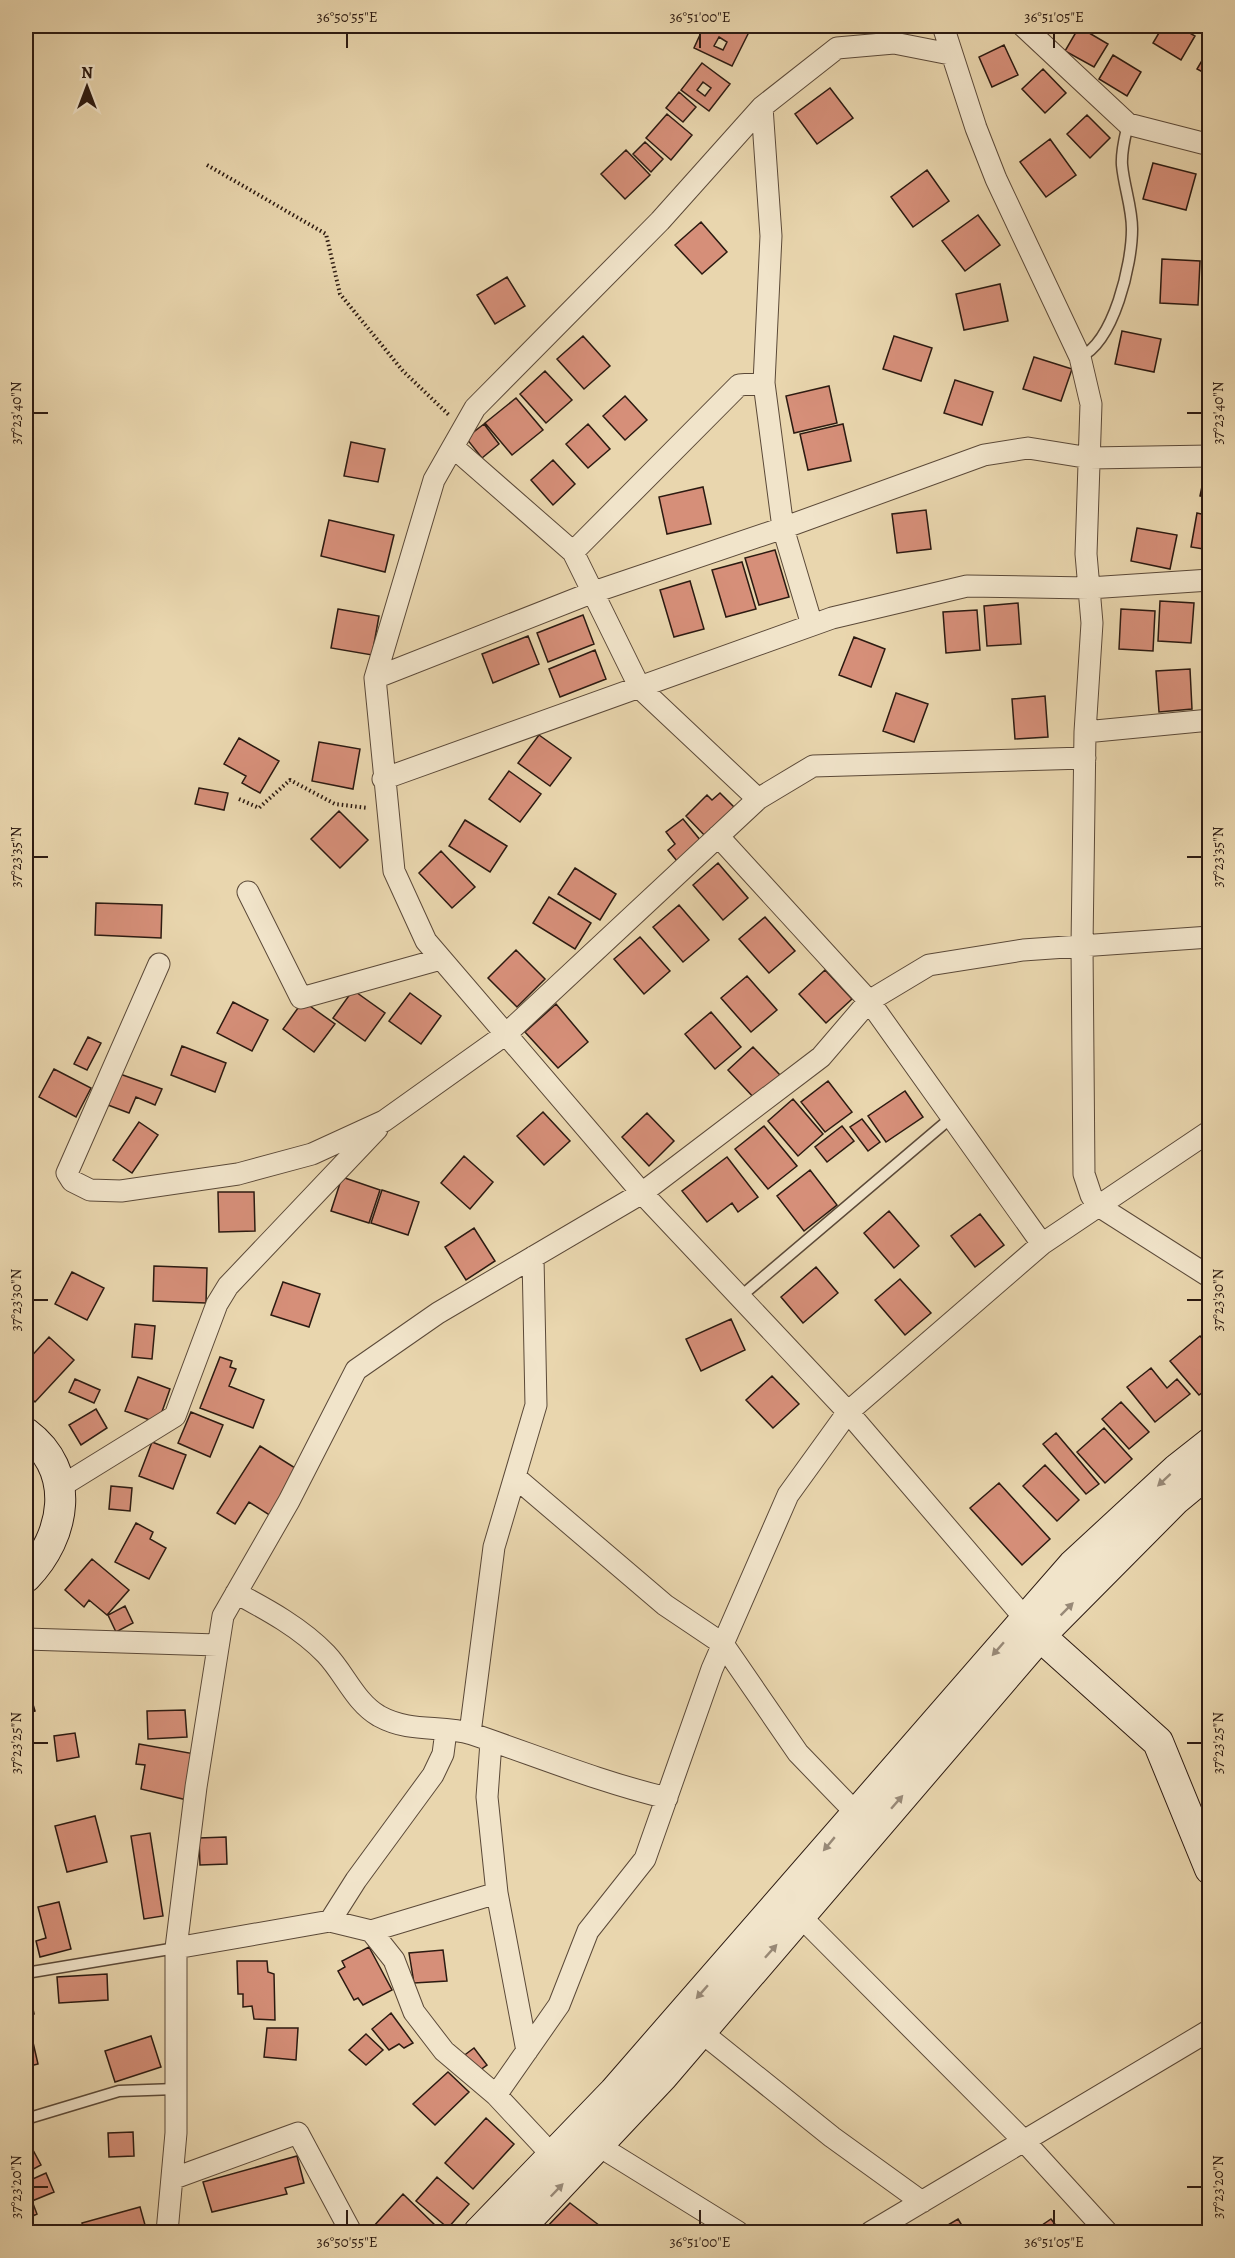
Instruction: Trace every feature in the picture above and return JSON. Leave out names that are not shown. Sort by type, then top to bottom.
[{"type":"main road","points":[[26,1433],[44,1450],[56,1470],[60,1487],[59,1521],[52,1540],[41,1560],[26,1577]]},
{"type":"main road","points":[[516,2232],[599,2146],[801,1917],[1033,1627],[1073,1565],[1177,1468],[1209,1443]]},
{"type":"main road","points":[[479,2232],[629,2074],[855,1812],[1033,1627],[1175,1500],[1209,1474]]},
{"type":"main road","points":[[1033,1627],[1158,1742],[1209,1869]]},
{"type":"street","points":[[943,26],[950,54],[996,179],[1080,357],[1092,404],[1086,554],[1092,623],[1085,732],[1082,946],[1084,1174],[1097,1205],[1209,1277]]},
{"type":"street","points":[[1023,26],[1128,124],[1209,146]]},
{"type":"street","points":[[950,54],[894,43],[837,48],[762,107],[660,221],[475,408],[434,480],[375,678],[383,779],[394,871],[426,940],[642,1193],[848,1412],[1033,1627]]},
{"type":"street","points":[[762,107],[771,236],[764,382],[783,528],[812,626]]},
{"type":"street","points":[[573,552],[739,385],[764,382]]},
{"type":"street","points":[[458,438],[573,552],[591,593],[640,688],[758,798]]},
{"type":"street","points":[[375,678],[591,593],[783,528],[984,455],[1028,448],[1090,458],[1208,456]]},
{"type":"street","points":[[383,779],[812,626],[967,586],[1089,588],[1209,580]]},
{"type":"street","points":[[1085,732],[1209,720]]},
{"type":"street","points":[[159,964],[67,1173],[72,1181],[90,1190],[121,1191],[238,1174],[312,1154],[384,1121],[506,1034],[758,798],[813,766],[1085,758]]},
{"type":"street","points":[[718,836],[869,1001],[1042,1244]]},
{"type":"street","points":[[248,892],[301,998],[441,959]]},
{"type":"street","points":[[167,2232],[176,2090],[176,1948],[217,1645],[223,1616],[289,1501],[356,1370],[438,1313],[642,1193],[821,1057],[869,1001],[930,965],[1023,950],[1209,937]]},
{"type":"street","points":[[60,1487],[175,1416],[217,1304],[228,1286],[384,1121]]},
{"type":"street","points":[[496,2095],[559,2006],[588,1931],[645,1859],[723,1644],[788,1495],[848,1412],[1042,1244],[1209,1131]]},
{"type":"street","points":[[470,1733],[494,1547],[536,1405],[533,1257]]},
{"type":"street","points":[[515,1477],[665,1605],[723,1644],[798,1753],[855,1812]]},
{"type":"street","points":[[236,1593],[277,1616],[307,1637],[327,1655],[365,1706],[378,1715],[406,1727],[470,1733],[587,1776],[667,1798]]},
{"type":"street","points":[[26,1639],[217,1645]]},
{"type":"street","points":[[330,1921],[356,1880],[433,1775],[443,1754],[446,1731]]},
{"type":"street","points":[[491,1742],[487,1797],[496,1893],[527,2051]]},
{"type":"street","points":[[176,1948],[330,1921],[371,1931],[496,1893]]},
{"type":"street","points":[[801,1917],[1024,2140],[1107,2232]]},
{"type":"street","points":[[371,1931],[394,1959],[414,2012],[444,2051],[496,2095],[552,2155]]},
{"type":"street","points":[[871,2232],[1209,2030]]},
{"type":"street","points":[[699,2031],[832,2137],[922,2202]]},
{"type":"street","points":[[172,2179],[298,2133],[351,2232]]},
{"type":"street","points":[[599,2146],[738,2232]]},
{"type":"lane","points":[[1080,357],[1095,348],[1108,329],[1129,258],[1131,219],[1122,156],[1128,124]]},
{"type":"lane","points":[[1208,456],[1209,401]]},
{"type":"lane","points":[[740,1297],[952,1117]]},
{"type":"lane","points":[[26,1973],[176,1948]]},
{"type":"lane","points":[[26,2119],[119,2091],[176,2090]]},
{"type":"path","points":[[207,165],[326,234],[340,294],[458,438]]},
{"type":"path","points":[[239,799],[259,808],[290,780],[334,804],[387,811]]},
{"type":"building","points":[[704,26],[740,26],[750,30],[732,66],[694,48]],"holes":[[[719,37],[727,42],[723,50],[714,46]]]},
{"type":"building","points":[[1163,26],[1178,26],[1195,36],[1181,60],[1153,43]]},
{"type":"building","points":[[1079,27],[1108,44],[1094,67],[1065,51]]},
{"type":"building","points":[[1004,45],[1018,75],[992,87],[979,57]]},
{"type":"building","points":[[1210,47],[1210,76],[1197,69]]},
{"type":"building","points":[[1113,55],[1141,72],[1127,96],[1099,79]]},
{"type":"building","points":[[702,63],[730,84],[709,111],[681,90]],"holes":[[[703,82],[711,88],[705,96],[697,90]]]},
{"type":"building","points":[[1043,69],[1066,93],[1045,113],[1022,89]]},
{"type":"building","points":[[830,88],[853,118],[817,144],[795,114]]},
{"type":"building","points":[[679,92],[696,107],[683,122],[666,108]]},
{"type":"building","points":[[667,114],[692,135],[671,160],[646,138]]},
{"type":"building","points":[[1087,115],[1110,138],[1090,158],[1067,134]]},
{"type":"building","points":[[1050,139],[1076,175],[1046,197],[1020,162]]},
{"type":"building","points":[[645,142],[663,159],[651,172],[633,154]]},
{"type":"building","points":[[626,150],[650,175],[625,199],[601,174]]},
{"type":"building","points":[[1153,163],[1196,174],[1186,210],[1143,199]]},
{"type":"building","points":[[927,170],[949,201],[913,227],[891,197]]},
{"type":"building","points":[[978,215],[1000,245],[965,271],[942,241]]},
{"type":"building","points":[[701,222],[727,252],[702,274],[675,245]]},
{"type":"building","points":[[1162,259],[1200,261],[1198,305],[1160,303]]},
{"type":"building","points":[[507,277],[525,306],[495,324],[477,295]]},
{"type":"building","points":[[1000,284],[1008,321],[964,330],[956,294]]},
{"type":"building","points":[[1122,331],[1161,339],[1154,372],[1115,364]]},
{"type":"building","points":[[583,336],[610,366],[584,389],[557,359]]},
{"type":"building","points":[[894,336],[932,348],[921,381],[883,369]]},
{"type":"building","points":[[1034,357],[1072,369],[1061,401],[1023,389]]},
{"type":"building","points":[[545,371],[572,400],[546,423],[520,394]]},
{"type":"building","points":[[955,380],[993,392],[982,425],[944,413]]},
{"type":"building","points":[[829,386],[837,423],[794,433],[786,396]]},
{"type":"building","points":[[625,396],[647,420],[625,440],[603,416]]},
{"type":"building","points":[[516,398],[543,430],[512,455],[485,423]]},
{"type":"building","points":[[484,424],[499,444],[482,458],[466,438]]},
{"type":"building","points":[[588,424],[610,449],[588,468],[566,444]]},
{"type":"building","points":[[843,424],[851,461],[808,470],[800,434]]},
{"type":"building","points":[[351,442],[385,449],[378,482],[344,476]]},
{"type":"building","points":[[553,460],[575,484],[553,505],[531,480]]},
{"type":"building","points":[[1207,463],[1210,463],[1210,498],[1200,496]]},
{"type":"building","points":[[703,487],[711,524],[667,534],[659,497]]},
{"type":"building","points":[[926,510],[931,549],[897,553],[892,514]]},
{"type":"building","points":[[1197,513],[1210,516],[1210,550],[1191,547]]},
{"type":"building","points":[[329,520],[394,535],[385,572],[321,556]]},
{"type":"building","points":[[1137,528],[1177,535],[1170,569],[1131,561]]},
{"type":"building","points":[[775,550],[789,597],[759,605],[745,558]]},
{"type":"building","points":[[742,562],[756,609],[726,617],[712,570]]},
{"type":"building","points":[[690,581],[704,629],[674,637],[660,590]]},
{"type":"building","points":[[1160,601],[1194,603],[1191,643],[1158,641]]},
{"type":"building","points":[[1018,603],[1021,644],[987,646],[984,606]]},
{"type":"building","points":[[338,609],[379,616],[372,655],[331,648]]},
{"type":"building","points":[[1121,609],[1155,611],[1153,651],[1119,649]]},
{"type":"building","points":[[977,610],[980,650],[946,653],[943,612]]},
{"type":"building","points":[[583,615],[594,644],[548,662],[537,633]]},
{"type":"building","points":[[528,636],[539,664],[493,683],[482,654]]},
{"type":"building","points":[[854,637],[885,649],[871,687],[839,675]]},
{"type":"building","points":[[595,650],[606,679],[560,697],[549,669]]},
{"type":"building","points":[[1190,669],[1192,709],[1159,712],[1156,671]]},
{"type":"building","points":[[896,693],[928,704],[914,742],[883,731]]},
{"type":"building","points":[[1045,696],[1048,737],[1015,739],[1012,699]]},
{"type":"building","points":[[539,735],[571,758],[550,786],[518,763]]},
{"type":"building","points":[[239,738],[279,761],[260,793],[242,783],[246,776],[224,764]]},
{"type":"building","points":[[319,742],[360,749],[353,789],[312,781]]},
{"type":"building","points":[[509,771],[541,794],[520,822],[489,799]]},
{"type":"building","points":[[199,788],[228,793],[224,810],[195,804]]},
{"type":"building","points":[[720,793],[736,809],[707,838],[686,816],[707,795],[712,800]]},
{"type":"building","points":[[339,811],[368,840],[340,868],[311,839]]},
{"type":"building","points":[[683,819],[701,841],[677,861],[668,850],[675,844],[666,832]]},
{"type":"building","points":[[465,820],[507,846],[490,872],[449,846]]},
{"type":"building","points":[[441,851],[475,887],[452,908],[419,873]]},
{"type":"building","points":[[718,863],[748,898],[723,920],[693,885]]},
{"type":"building","points":[[575,868],[616,894],[600,920],[558,894]]},
{"type":"building","points":[[549,897],[591,923],[575,949],[533,923]]},
{"type":"building","points":[[96,903],[162,905],[161,938],[95,935]]},
{"type":"building","points":[[679,905],[709,940],[683,962],[653,927]]},
{"type":"building","points":[[765,917],[795,951],[769,973],[739,939]]},
{"type":"building","points":[[640,937],[670,971],[644,994],[614,959]]},
{"type":"building","points":[[516,950],[545,979],[517,1007],[488,978]]},
{"type":"building","points":[[825,970],[852,999],[826,1023],[799,994]]},
{"type":"building","points":[[747,976],[777,1010],[751,1032],[721,998]]},
{"type":"building","points":[[353,990],[385,1013],[365,1041],[333,1018]]},
{"type":"building","points":[[410,993],[441,1016],[421,1044],[389,1021]]},
{"type":"building","points":[[303,1001],[335,1024],[314,1052],[283,1029]]},
{"type":"building","points":[[233,1002],[268,1020],[252,1051],[217,1033]]},
{"type":"building","points":[[556,1004],[588,1042],[558,1068],[525,1032]]},
{"type":"building","points":[[711,1012],[741,1047],[715,1069],[685,1034]]},
{"type":"building","points":[[88,1037],[101,1043],[87,1070],[74,1064]]},
{"type":"building","points":[[182,1046],[226,1063],[215,1092],[171,1075]]},
{"type":"building","points":[[753,1047],[780,1075],[755,1099],[728,1070]]},
{"type":"building","points":[[54,1069],[91,1088],[76,1117],[39,1097]]},
{"type":"building","points":[[120,1074],[162,1089],[155,1105],[136,1097],[129,1113],[108,1105]]},
{"type":"building","points":[[828,1081],[852,1112],[825,1132],[801,1102]]},
{"type":"building","points":[[905,1091],[923,1117],[886,1142],[868,1116]]},
{"type":"building","points":[[793,1099],[823,1134],[798,1156],[768,1121]]},
{"type":"building","points":[[543,1112],[570,1141],[544,1165],[517,1136]]},
{"type":"building","points":[[647,1113],[674,1141],[649,1166],[622,1137]]},
{"type":"building","points":[[862,1119],[880,1142],[868,1151],[850,1127]]},
{"type":"building","points":[[139,1122],[158,1135],[132,1173],[113,1160]]},
{"type":"building","points":[[764,1126],[797,1166],[768,1189],[735,1149]]},
{"type":"building","points":[[842,1126],[854,1141],[827,1162],[815,1147]]},
{"type":"building","points":[[464,1156],[493,1182],[470,1209],[441,1183]]},
{"type":"building","points":[[727,1157],[758,1197],[738,1212],[732,1203],[707,1222],[682,1191]]},
{"type":"building","points":[[810,1170],[837,1205],[804,1231],[777,1196]]},
{"type":"building","points":[[342,1177],[380,1190],[369,1223],[331,1211]]},
{"type":"building","points":[[382,1190],[419,1202],[408,1235],[371,1223]]},
{"type":"building","points":[[218,1192],[254,1192],[255,1231],[219,1232]]},
{"type":"building","points":[[889,1211],[919,1246],[894,1268],[864,1233]]},
{"type":"building","points":[[980,1214],[1004,1245],[975,1267],[951,1236]]},
{"type":"building","points":[[474,1228],[495,1261],[466,1280],[445,1247]]},
{"type":"building","points":[[154,1266],[207,1268],[206,1303],[153,1301]]},
{"type":"building","points":[[816,1267],[838,1293],[803,1323],[781,1297]]},
{"type":"building","points":[[72,1272],[104,1288],[87,1320],[55,1304]]},
{"type":"building","points":[[900,1279],[931,1313],[905,1335],[875,1300]]},
{"type":"building","points":[[283,1282],[320,1294],[309,1327],[271,1315]]},
{"type":"building","points":[[731,1319],[745,1350],[701,1371],[686,1339]]},
{"type":"building","points":[[135,1324],[155,1326],[152,1359],[132,1357]]},
{"type":"building","points":[[1200,1336],[1210,1347],[1210,1387],[1199,1395],[1170,1361]]},
{"type":"building","points":[[49,1337],[74,1360],[35,1402],[26,1393],[26,1362]]},
{"type":"building","points":[[220,1357],[232,1361],[230,1367],[236,1369],[229,1386],[264,1400],[253,1428],[200,1408]]},
{"type":"building","points":[[1151,1368],[1167,1388],[1177,1379],[1190,1394],[1155,1422],[1127,1387]]},
{"type":"building","points":[[772,1376],[799,1404],[773,1428],[746,1400]]},
{"type":"building","points":[[138,1377],[170,1389],[158,1423],[125,1411]]},
{"type":"building","points":[[75,1379],[100,1390],[94,1403],[69,1392]]},
{"type":"building","points":[[1121,1402],[1149,1432],[1129,1449],[1102,1419]]},
{"type":"building","points":[[96,1409],[107,1428],[81,1445],[69,1425]]},
{"type":"building","points":[[191,1412],[223,1425],[210,1457],[178,1443]]},
{"type":"building","points":[[1104,1428],[1132,1459],[1105,1483],[1077,1452]]},
{"type":"building","points":[[1056,1433],[1099,1484],[1086,1494],[1043,1444]]},
{"type":"building","points":[[152,1442],[186,1455],[173,1489],[139,1476]]},
{"type":"building","points":[[260,1446],[300,1471],[271,1516],[249,1502],[235,1524],[217,1513]]},
{"type":"building","points":[[1045,1465],[1079,1500],[1057,1521],[1023,1486]]},
{"type":"building","points":[[999,1483],[1050,1539],[1022,1565],[970,1508]]},
{"type":"building","points":[[111,1486],[132,1488],[130,1511],[109,1509]]},
{"type":"building","points":[[136,1523],[153,1532],[150,1539],[166,1548],[149,1579],[115,1562]]},
{"type":"building","points":[[92,1559],[129,1590],[107,1615],[89,1600],[84,1607],[65,1590]]},
{"type":"building","points":[[125,1606],[133,1623],[116,1632],[108,1615]]},
{"type":"building","points":[[26,1681],[35,1711],[26,1714]]},
{"type":"building","points":[[185,1710],[187,1737],[148,1739],[147,1711]]},
{"type":"building","points":[[75,1733],[79,1757],[57,1761],[54,1736]]},
{"type":"building","points":[[139,1744],[195,1754],[187,1800],[141,1789],[145,1765],[136,1764]]},
{"type":"building","points":[[95,1816],[107,1862],[67,1872],[55,1826]]},
{"type":"building","points":[[150,1833],[163,1916],[144,1919],[131,1836]]},
{"type":"building","points":[[226,1837],[227,1864],[200,1865],[199,1838]]},
{"type":"building","points":[[59,1902],[71,1949],[40,1957],[36,1941],[46,1938],[38,1907]]},
{"type":"building","points":[[369,1947],[392,1990],[363,2005],[358,1998],[354,2000],[338,1971],[345,1967],[342,1961]]},
{"type":"building","points":[[443,1950],[447,1981],[414,1983],[409,1953]]},
{"type":"building","points":[[237,1961],[267,1961],[268,1972],[274,1974],[275,2020],[254,2019],[252,2006],[243,2007],[243,1994],[238,1994]]},
{"type":"building","points":[[107,1974],[108,2000],[59,2003],[57,1977]]},
{"type":"building","points":[[26,1984],[28,1984],[34,2014],[26,2016]]},
{"type":"building","points":[[391,2013],[413,2043],[404,2048],[399,2044],[389,2050],[372,2029]]},
{"type":"building","points":[[267,2028],[298,2028],[296,2060],[264,2057]]},
{"type":"building","points":[[366,2034],[383,2050],[366,2065],[349,2050]]},
{"type":"building","points":[[151,2036],[161,2067],[115,2082],[105,2051]]},
{"type":"building","points":[[32,2038],[38,2064],[26,2067],[26,2040]]},
{"type":"building","points":[[474,2048],[487,2065],[476,2073],[462,2057]]},
{"type":"building","points":[[448,2072],[469,2092],[435,2125],[413,2104]]},
{"type":"building","points":[[486,2118],[514,2144],[473,2189],[445,2163]]},
{"type":"building","points":[[133,2132],[134,2156],[109,2157],[108,2133]]},
{"type":"building","points":[[26,2137],[41,2165],[26,2173]]},
{"type":"building","points":[[297,2156],[304,2183],[285,2188],[287,2194],[212,2212],[203,2182]]},
{"type":"building","points":[[46,2173],[54,2192],[32,2201],[37,2214],[26,2219],[26,2182]]},
{"type":"building","points":[[437,2177],[469,2204],[448,2228],[416,2201]]},
{"type":"building","points":[[403,2194],[437,2227],[432,2232],[379,2232],[373,2227]]},
{"type":"building","points":[[570,2203],[604,2229],[601,2232],[542,2232]]},
{"type":"building","points":[[140,2207],[147,2232],[85,2232],[82,2223]]},
{"type":"building","points":[[958,2219],[966,2232],[936,2232]]},
{"type":"building","points":[[1051,2219],[1061,2232],[1032,2232]]}]
